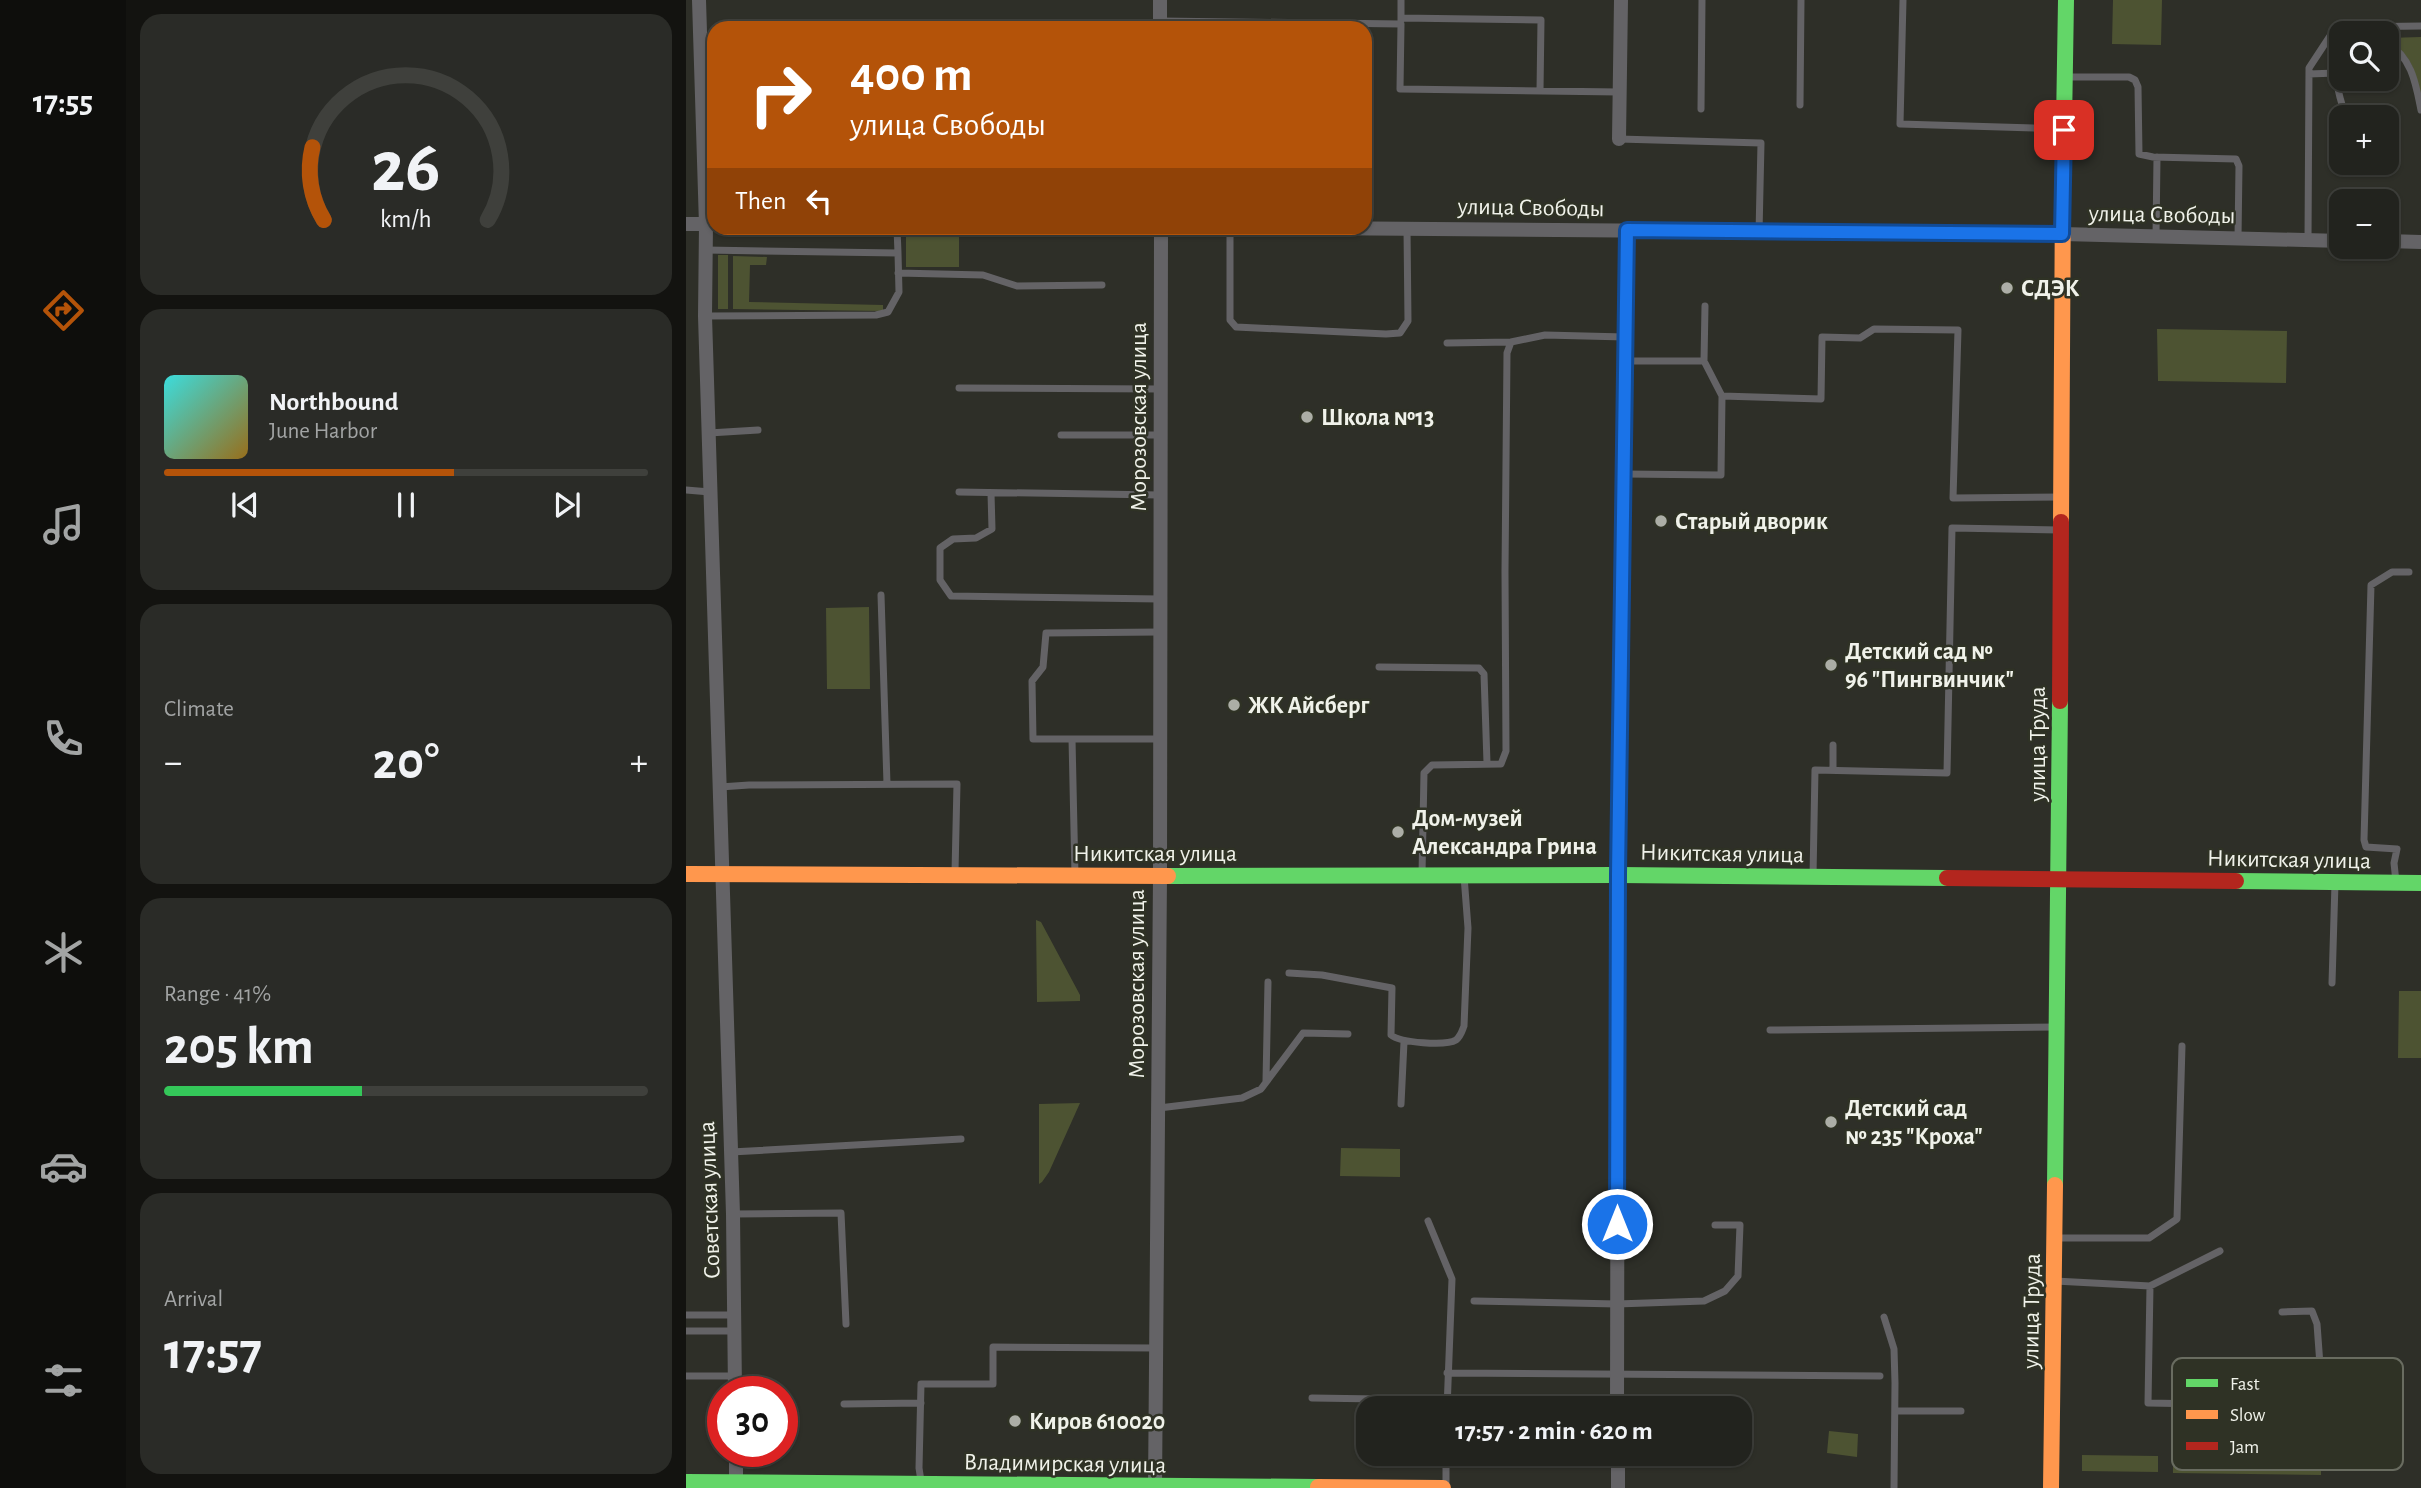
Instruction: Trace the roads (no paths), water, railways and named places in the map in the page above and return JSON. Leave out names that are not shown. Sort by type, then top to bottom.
[{"type":"street","name":"Советская улица","points":[[699,0],[707,40]]},
{"type":"street","points":[[1160,0],[1160,21]]},
{"type":"street","points":[[1619,139],[1621,0]]},
{"type":"street","name":"улица Труда","points":[[2051,1488],[2066,0]]},
{"type":"street","points":[[686,224],[707,225]]},
{"type":"street","name":"улица Свободы","points":[[1372,228],[2062,234],[2329,241]]},
{"type":"street","points":[[1617,1396],[1618,874],[1627,230]]},
{"type":"street","name":"Советская улица","points":[[708,235],[705,250],[705,316],[733,1214],[735,1376]]},
{"type":"street","name":"Морозовская улица","points":[[1155,1488],[1161,235]]},
{"type":"street","points":[[2399,241],[2421,242]]},
{"type":"street","name":"Никитская улица","points":[[686,874],[1618,874],[2421,883]]},
{"type":"street","points":[[1618,1466],[1618,1488]]},
{"type":"street","points":[[736,1467],[736,1483]]},
{"type":"street","name":"Владимирская улица","points":[[686,1482],[769,1486],[1444,1488]]},
{"type":"lane","points":[[1401,0],[1400,89],[1619,92]]},
{"type":"lane","points":[[1700,109],[1702,0]]},
{"type":"lane","points":[[1800,104],[1801,0]]},
{"type":"lane","points":[[1903,0],[1900,124],[2064,130]]},
{"type":"lane","points":[[1372,21],[1541,20],[1540,91]]},
{"type":"lane","points":[[2308,240],[2309,68],[2330,36],[2348,27],[2421,26]]},
{"type":"lane","points":[[2399,53],[2411,69],[2421,110]]},
{"type":"lane","points":[[2309,74],[2329,73]]},
{"type":"lane","points":[[2065,76],[2130,77],[2135,80],[2138,87],[2139,153],[2157,157],[2236,159],[2239,166],[2238,239]]},
{"type":"lane","points":[[1619,139],[1761,143],[1759,233]]},
{"type":"lane","points":[[2156,237],[2157,157]]},
{"type":"lane","points":[[1230,235],[1230,320],[1236,327],[1386,334],[1400,333],[1408,321],[1408,228]]},
{"type":"lane","points":[[705,316],[876,315],[888,312],[899,292],[897,235]]},
{"type":"lane","points":[[705,250],[898,253]]},
{"type":"lane","points":[[898,273],[983,275],[1017,286],[1102,285]]},
{"type":"lane","points":[[1623,474],[1721,475],[1721,396],[1704,361],[1705,306]]},
{"type":"lane","points":[[1721,396],[1821,398],[1822,337],[1860,338],[1874,329],[1958,330],[1953,498],[2062,497]]},
{"type":"lane","points":[[1447,343],[1511,342],[1545,335],[1625,337]]},
{"type":"lane","points":[[1422,875],[1424,774],[1432,765],[1501,764],[1506,751],[1507,353],[1511,342]]},
{"type":"lane","points":[[1625,361],[1704,361]]},
{"type":"lane","points":[[960,388],[1160,389]]},
{"type":"lane","points":[[708,433],[758,430]]},
{"type":"lane","points":[[1060,435],[1160,435]]},
{"type":"lane","points":[[686,490],[710,492]]},
{"type":"lane","points":[[960,492],[1160,495]]},
{"type":"lane","points":[[991,493],[992,529],[976,538],[953,539],[940,548],[940,580],[951,596],[1160,599]]},
{"type":"lane","points":[[1812,877],[1815,770],[1947,773],[1952,528],[2062,530]]},
{"type":"lane","points":[[2396,883],[2394,863],[2397,849],[2366,847],[2364,840],[2371,585],[2392,572],[2409,572]]},
{"type":"lane","points":[[881,595],[887,784]]},
{"type":"lane","points":[[1160,632],[1045,633],[1043,667],[1032,681],[1033,739],[1160,739]]},
{"type":"lane","points":[[1379,667],[1479,668],[1484,674],[1487,763]]},
{"type":"lane","points":[[1072,739],[1074,876]]},
{"type":"lane","points":[[1833,745],[1833,771]]},
{"type":"lane","points":[[720,787],[957,784],[955,875]]},
{"type":"lane","points":[[1289,973],[1322,975],[1392,988],[1391,1035],[1404,1042],[1453,1042],[1460,1037],[1464,1026],[1468,928],[1464,875]]},
{"type":"lane","points":[[2332,983],[2335,882]]},
{"type":"lane","points":[[1266,1082],[1268,982]]},
{"type":"lane","points":[[1770,1030],[2057,1027]]},
{"type":"lane","points":[[1158,1108],[1242,1098],[1261,1089],[1303,1033],[1348,1034]]},
{"type":"lane","points":[[1401,1104],[1404,1042]]},
{"type":"lane","points":[[2055,1238],[2149,1238],[2177,1219],[2182,1046]]},
{"type":"lane","points":[[730,1152],[961,1139]]},
{"type":"lane","points":[[733,1214],[841,1213],[846,1324]]},
{"type":"lane","points":[[1428,1221],[1452,1279],[1447,1396]]},
{"type":"lane","points":[[1474,1301],[1617,1304],[1704,1301],[1725,1291],[1738,1276],[1740,1225],[1715,1225]]},
{"type":"lane","points":[[2054,1281],[2150,1286],[2220,1251]]},
{"type":"lane","points":[[2150,1286],[2148,1403],[2172,1403]]},
{"type":"lane","points":[[2282,1312],[2312,1311],[2317,1324],[2319,1358]]},
{"type":"lane","points":[[686,1315],[734,1315]]},
{"type":"lane","points":[[1884,1317],[1894,1349],[1894,1488]]},
{"type":"lane","points":[[686,1331],[734,1331]]},
{"type":"lane","points":[[922,1485],[919,1468],[921,1384],[993,1384],[993,1347],[1156,1348]]},
{"type":"lane","points":[[1447,1373],[1880,1376]]},
{"type":"lane","points":[[686,1376],[707,1379]]},
{"type":"lane","points":[[1311,1398],[1356,1399]]},
{"type":"lane","points":[[844,1404],[921,1403]]},
{"type":"lane","points":[[1895,1411],[1961,1411]]},
{"type":"lane","points":[[1444,1488],[1445,1466]]},
{"type":"place","name":"СДЭК","points":[[2007,288]]},
{"type":"place","name":"Школа №13","points":[[1307,417]]},
{"type":"place","name":"Старый дворик","points":[[1661,521]]},
{"type":"place","name":"Детский сад № 96 \"Пингвинчик\"","points":[[1831,665]]},
{"type":"place","name":"ЖК Айсберг","points":[[1234,705]]},
{"type":"place","name":"Дом-музей Александра Грина","points":[[1398,832]]},
{"type":"place","name":"Детский сад № 235 \"Кроха\"","points":[[1831,1122]]},
{"type":"place","name":"Киров 610020","points":[[1015,1421]]}]
